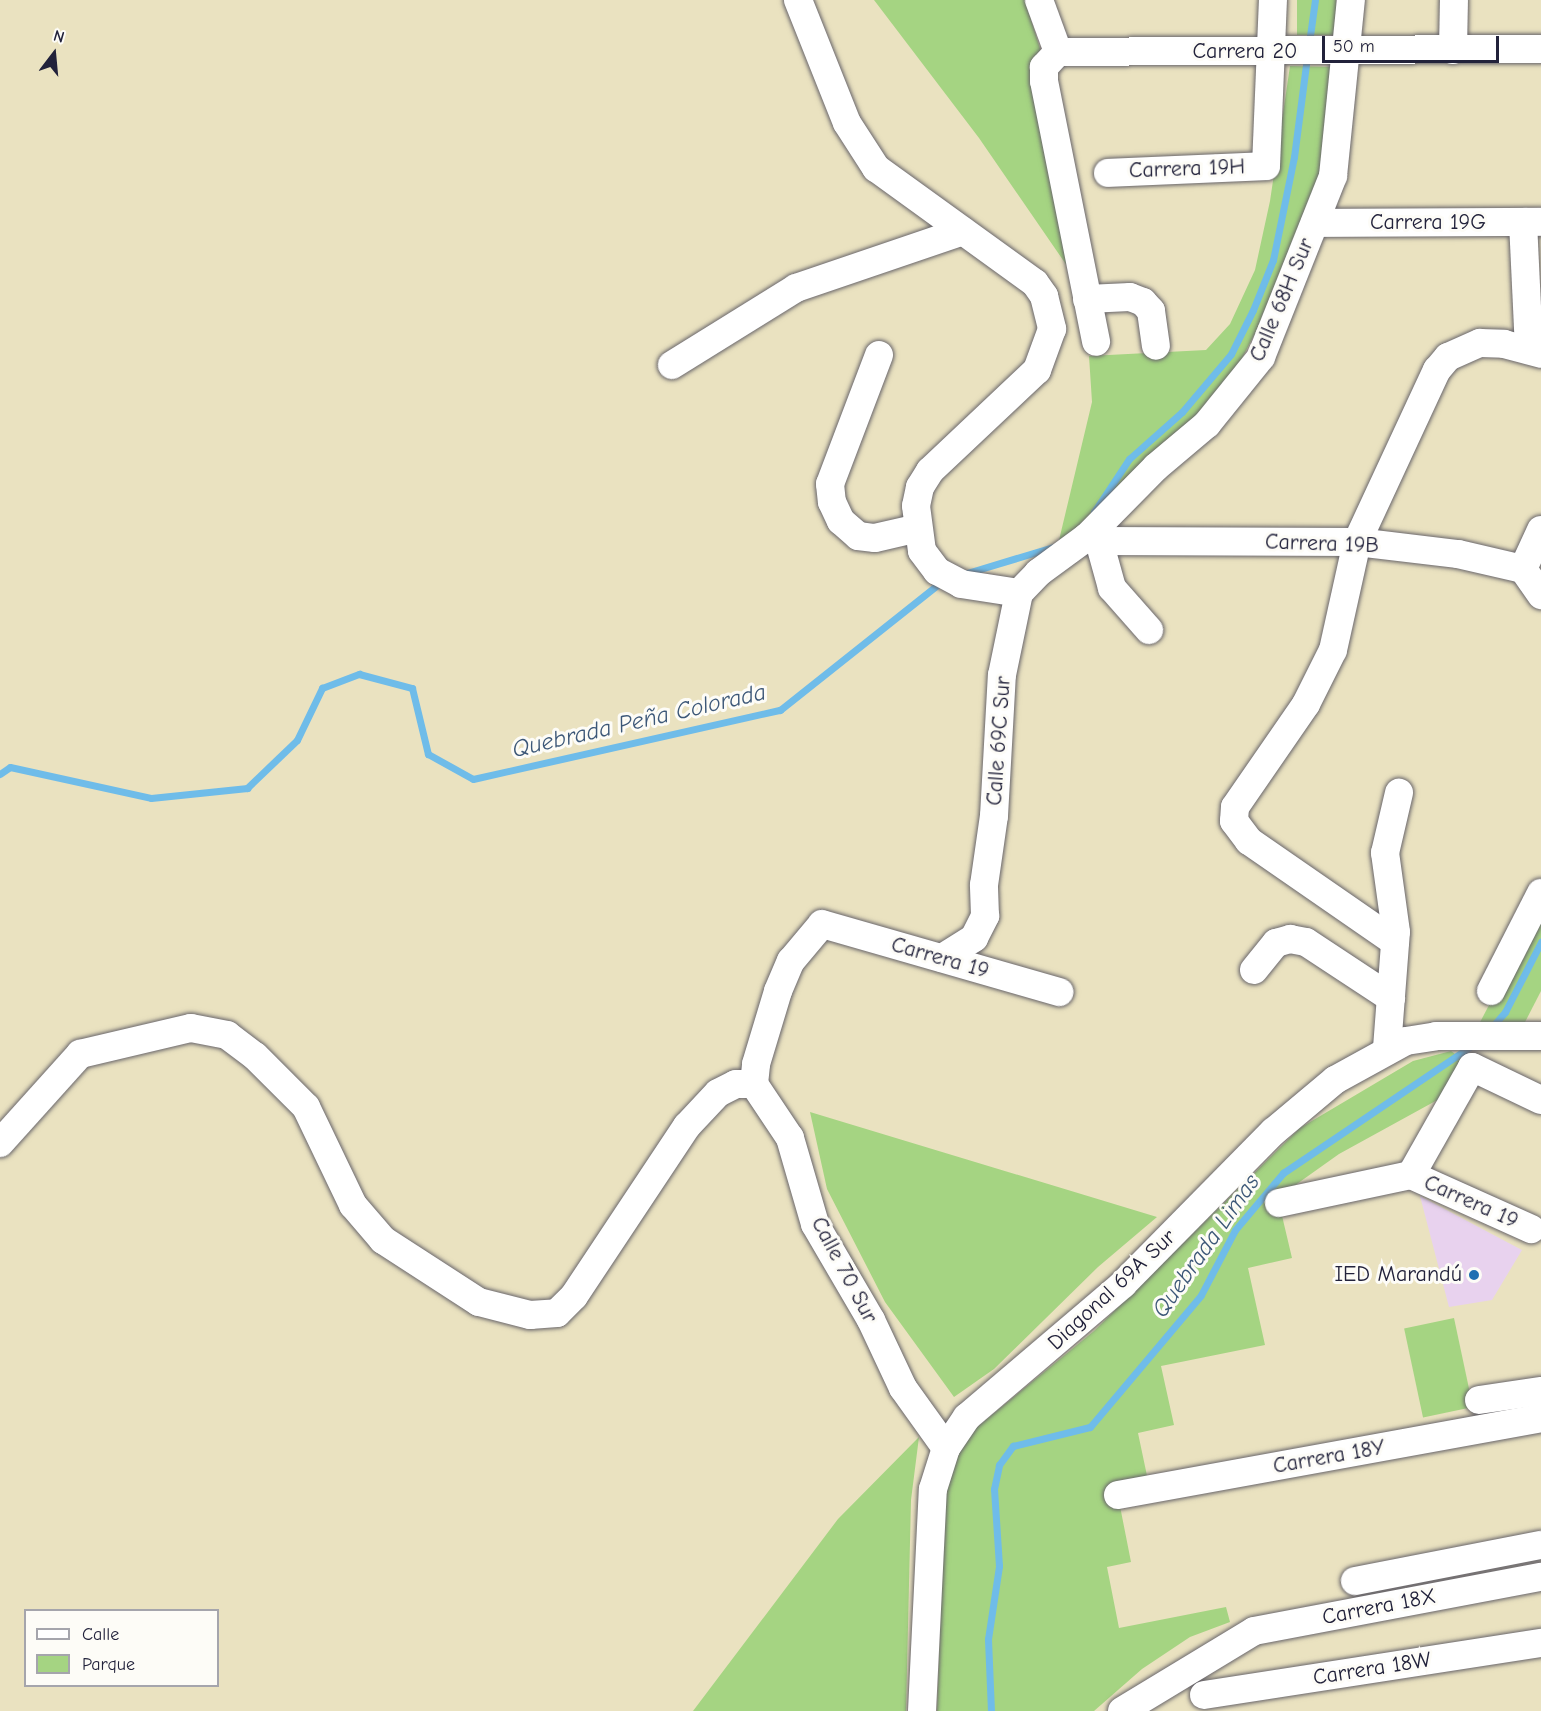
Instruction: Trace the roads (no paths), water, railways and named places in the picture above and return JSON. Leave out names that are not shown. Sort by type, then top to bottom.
[{"type":"street","points":[[798,0],[847,123],[876,168],[1035,283],[1044,296],[1052,329],[1037,370],[930,471],[920,487],[918,528],[922,551],[949,578],[1019,593],[1038,573],[1093,539],[1112,588],[1149,630]]},
{"type":"street","points":[[1039,0],[1058,52],[1044,67],[1044,81],[1096,342]]},
{"type":"street","points":[[1273,0],[1282,52]]},
{"type":"street","name":"Calle 68H Sur","points":[[1093,539],[1156,467],[1207,424],[1262,357],[1286,303],[1333,176],[1336,51],[1351,0]]},
{"type":"street","points":[[1453,50],[1454,0]]},
{"type":"street","name":"Carrera 20","points":[[1058,52],[1541,49]]},
{"type":"street","name":"Carrera 19H","points":[[1108,172],[1266,166],[1282,52]]},
{"type":"street","points":[[1395,942],[1249,841],[1234,820],[1235,807],[1306,704],[1333,650],[1357,542],[1425,391],[1448,357],[1480,343],[1535,352],[1532,222]]},
{"type":"street","name":"Carrera 19G","points":[[1315,223],[1532,222]]},
{"type":"street","points":[[672,365],[796,288],[963,231]]},
{"type":"street","points":[[1087,299],[1130,297],[1143,302],[1151,311],[1156,346]]},
{"type":"street","points":[[879,355],[830,484],[832,502],[841,521],[858,536],[875,538],[918,528]]},
{"type":"street","points":[[1541,530],[1522,569],[1541,595]]},
{"type":"street","name":"Carrera 19B","points":[[1093,539],[1357,542],[1468,556],[1522,569]]},
{"type":"street","name":"Calle 69C Sur","points":[[942,958],[974,938],[986,916],[984,885],[994,816],[1002,675],[1019,593]]},
{"type":"street","points":[[1387,1048],[1395,942],[1385,853],[1399,793]]},
{"type":"street","points":[[1491,990],[1541,892]]},
{"type":"street","name":"Carrera 19","points":[[754,1084],[778,991],[791,961],[822,924],[1059,992]]},
{"type":"street","points":[[1254,970],[1276,943],[1290,939],[1306,942],[1391,998]]},
{"type":"street","points":[[0,1143],[80,1054],[191,1028],[227,1035],[255,1056],[306,1107],[353,1205],[383,1240],[479,1302],[530,1315],[548,1314],[557,1313],[574,1296],[687,1126],[718,1093],[736,1084],[754,1084]]},
{"type":"street","name":"Diagonal 69A Sur","points":[[922,1711],[930,1517],[946,1448],[967,1417],[1154,1255],[1273,1132],[1335,1080],[1387,1048],[1436,1036],[1527,1037]]},
{"type":"street","points":[[1279,1203],[1411,1175],[1472,1067],[1541,1100]]},
{"type":"street","name":"Calle 70 Sur","points":[[754,1084],[790,1138],[815,1224],[871,1320],[903,1388],[946,1448]]},
{"type":"street","name":"Carrera 19","points":[[1411,1175],[1531,1229]]},
{"type":"street","points":[[1479,1400],[1541,1391]]},
{"type":"street","name":"Carrera 18Y","points":[[1118,1496],[1541,1418]]},
{"type":"street","name":"Carrera 18X","points":[[1355,1581],[1541,1545]]},
{"type":"street","name":"Carrera 18X","points":[[1122,1711],[1254,1631],[1541,1577]]},
{"type":"street","name":"Carrera 18W","points":[[1204,1703],[1541,1643]]},
{"type":"street","points":[[1204,1703],[1205,1682],[1223,1651]]},
{"type":"waterway","name":"Quebrada Peña Colorada","points":[[1309,43],[1315,0]]},
{"type":"waterway","name":"Quebrada Peña Colorada","points":[[1094,512],[1129,459],[1182,412],[1231,354],[1253,310],[1273,260],[1294,157],[1307,57]]},
{"type":"waterway","name":"Quebrada Peña Colorada","points":[[967,573],[1053,547]]},
{"type":"waterway","name":"Quebrada Peña Colorada","points":[[0,774],[10,767],[151,798],[247,788],[297,740],[322,688],[359,674],[412,688],[428,754],[473,779],[780,710],[942,581]]},
{"type":"waterway","name":"Quebrada Limas","points":[[1492,1027],[1505,1012],[1541,942]]},
{"type":"waterway","name":"Quebrada Limas","points":[[991,1711],[988,1639],[999,1566],[994,1489],[999,1465],[1013,1446],[1090,1427],[1201,1295],[1235,1230],[1283,1173],[1473,1045]]},
{"type":"place","name":"IED Marandú","points":[[1474,1275]]}]
